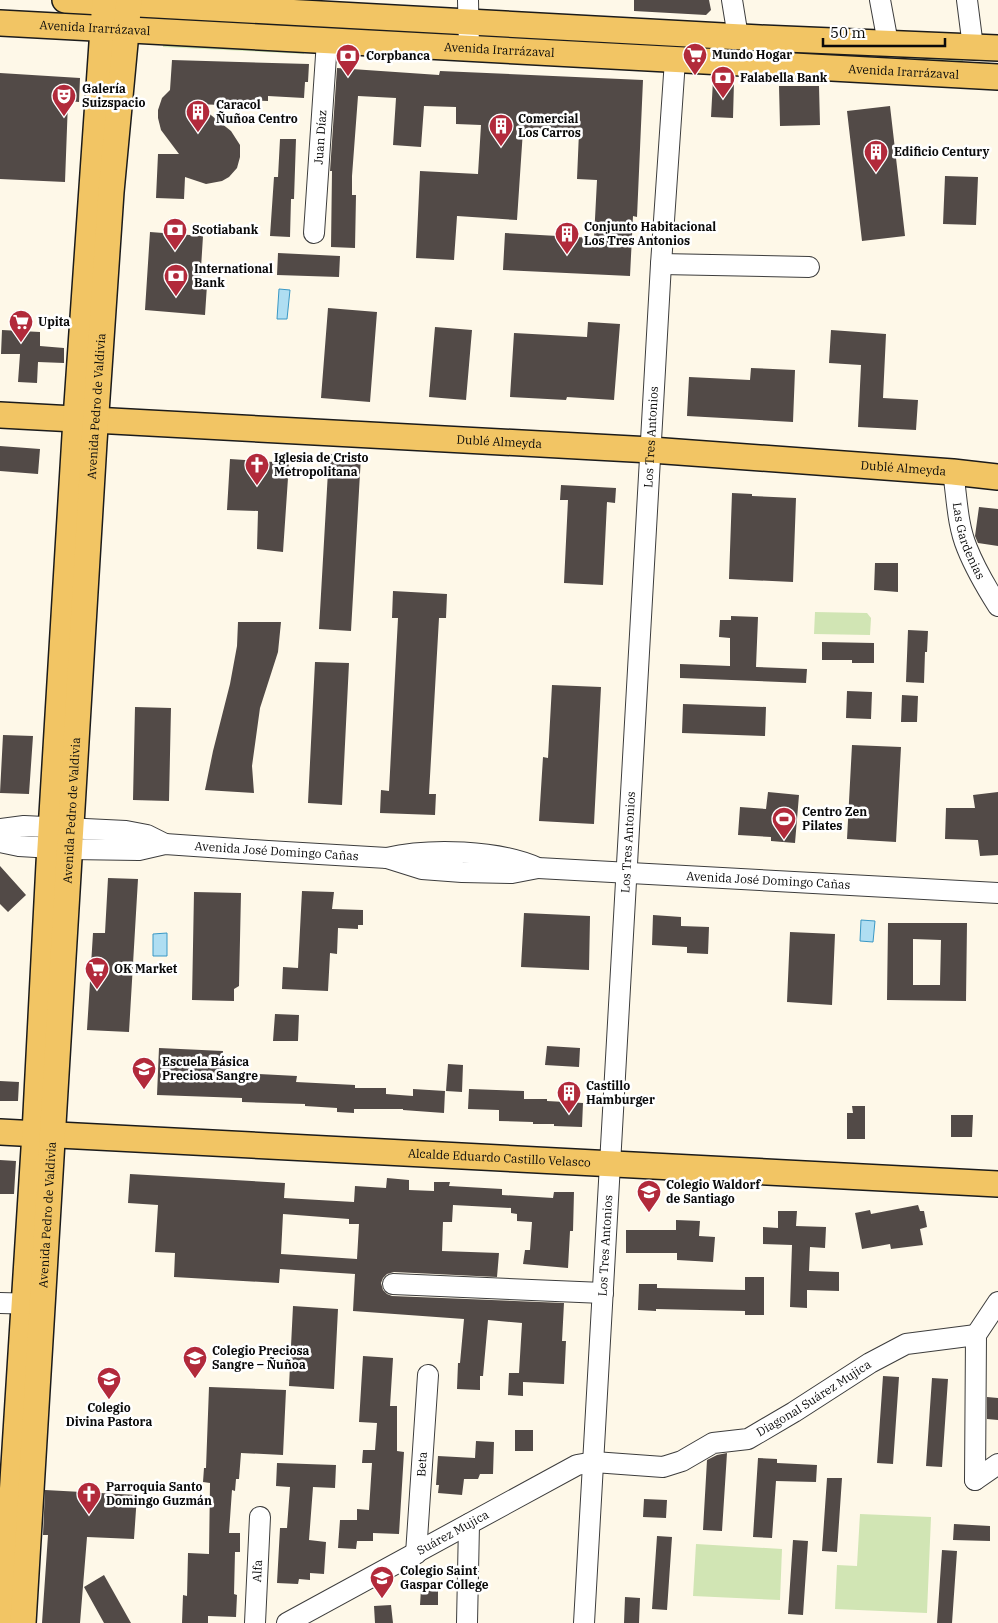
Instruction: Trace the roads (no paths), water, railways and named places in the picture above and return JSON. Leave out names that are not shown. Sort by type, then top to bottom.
[{"type":"main road","name":"Avenida Irarrázaval","points":[[65,0],[468,11],[738,37],[998,48]]},
{"type":"main road","name":"Avenida Pedro de Valdivia","points":[[4,1623],[4,1545],[22,1304],[44,1134],[85,420],[117,2]]},
{"type":"main road","name":"Avenida Irarrázaval","points":[[0,23],[998,77]]},
{"type":"main road","points":[[710,61],[729,50],[738,37]]},
{"type":"main road","name":"Dublé Almeyda","points":[[0,415],[651,450],[998,477]]},
{"type":"main road","name":"Alcalde Eduardo Castillo Velasco","points":[[0,1132],[998,1184]]},
{"type":"main road","name":"Avenida Pedro de Valdivia","points":[[22,1304],[23,1623]]},
{"type":"street","points":[[732,0],[738,37]]},
{"type":"street","points":[[880,0],[888,43]]},
{"type":"street","points":[[967,0],[973,47]]},
{"type":"street","points":[[468,11],[469,48]]},
{"type":"street","name":"Juan Díaz","points":[[314,233],[326,41]]},
{"type":"street","name":"Los Tres Antonios","points":[[584,1623],[674,60]]},
{"type":"street","points":[[661,264],[809,267]]},
{"type":"street","name":"Las Gardenias","points":[[953,472],[958,510],[966,546],[998,606]]},
{"type":"street","name":"Avenida José Domingo Cañas","points":[[0,830],[24,826],[61,838],[139,850],[165,844],[387,858],[412,867],[445,871],[512,873],[538,868],[998,893]]},
{"type":"street","name":"Avenida José Domingo Cañas","points":[[0,842],[19,846],[61,838]]},
{"type":"street","points":[[393,1284],[603,1293]]},
{"type":"street","points":[[998,1302],[976,1335],[975,1480],[998,1464]]},
{"type":"street","name":"Diagonal Suárez Mujica","points":[[594,1462],[663,1467],[682,1461],[713,1443],[748,1439],[870,1363],[906,1344],[976,1335]]},
{"type":"street","name":"Beta","points":[[416,1554],[428,1375]]},
{"type":"street","name":"Suárez Mujica","points":[[287,1623],[416,1554],[566,1470],[577,1465],[594,1462]]},
{"type":"street","name":"Alfa","points":[[255,1623],[260,1517]]},
{"type":"street","points":[[467,1623],[469,1524]]},
{"type":"water","points":[[279,289],[290,290],[287,319],[277,319]]},
{"type":"water","points":[[861,920],[875,921],[873,942],[860,941]]},
{"type":"water","points":[[167,933],[167,956],[153,956],[153,934]]},
{"type":"place","name":"Mundo Hogar","points":[[695,76]]},
{"type":"place","name":"Corpbanca","points":[[348,77]]},
{"type":"place","name":"Falabella Bank","points":[[723,99]]},
{"type":"place","name":"Galería Suizspacio","points":[[64,117]]},
{"type":"place","name":"Caracol Ñuñoa Centro","points":[[198,133]]},
{"type":"place","name":"Comercial Los Carros","points":[[501,147]]},
{"type":"place","name":"Edificio Century","points":[[876,173]]},
{"type":"place","name":"Scotiabank","points":[[175,251]]},
{"type":"place","name":"Conjunto Habitacional Los Tres Antonios","points":[[567,255]]},
{"type":"place","name":"International Bank","points":[[176,297]]},
{"type":"place","name":"Upita","points":[[21,343]]},
{"type":"place","name":"Iglesia de Cristo Metropolitana","points":[[257,486]]},
{"type":"place","name":"Centro Zen Pilates","points":[[784,840]]},
{"type":"place","name":"OK Market","points":[[97,990]]},
{"type":"place","name":"Escuela Básica Preciosa Sangre","points":[[144,1090]]},
{"type":"place","name":"Castillo Hamburger","points":[[569,1114]]},
{"type":"place","name":"Colegio Waldorf de Santiago","points":[[649,1213]]},
{"type":"place","name":"Colegio Preciosa Sangre – Ñuñoa","points":[[195,1379]]},
{"type":"place","name":"Colegio Divina Pastora","points":[[109,1400]]},
{"type":"place","name":"Parroquia Santo Domingo Guzmán","points":[[89,1515]]},
{"type":"place","name":"Colegio Saint Gaspar College","points":[[382,1599]]}]
